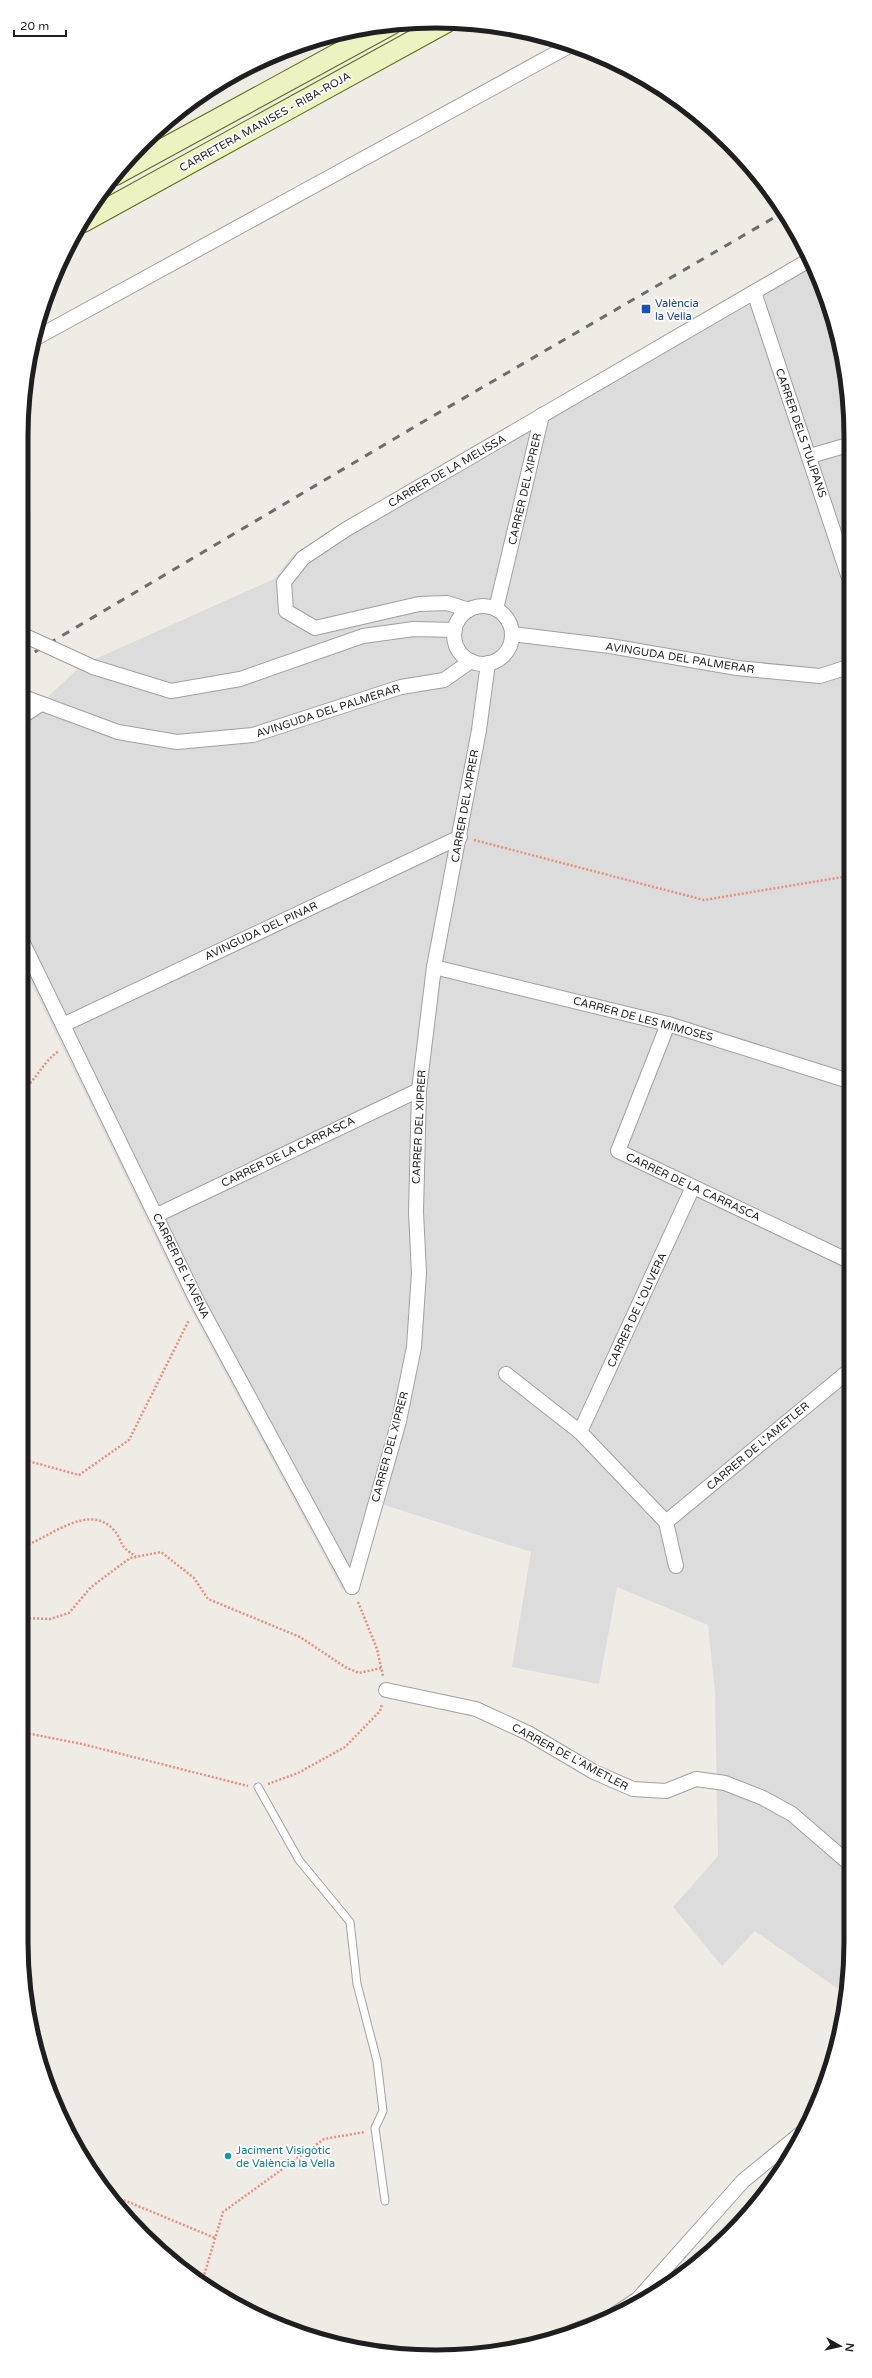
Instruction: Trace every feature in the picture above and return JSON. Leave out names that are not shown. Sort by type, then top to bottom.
[{"type":"main road","name":"CARRETERA MANISES - RIBA-ROJA","points":[[92,217],[437,28]]},
{"type":"main road","points":[[128,168],[377,32]]},
{"type":"street","points":[[41,335],[563,49]]},
{"type":"street","name":"CARRER DE LA MELISSA","points":[[469,610],[447,603],[419,604],[314,628],[286,611],[284,582],[303,558],[345,530],[805,262]]},
{"type":"street","name":"CARRER DELS TULIPANS","points":[[754,292],[810,456],[844,562]]},
{"type":"street","name":"CARRER DEL XIPRER","points":[[496,609],[542,415]]},
{"type":"street","points":[[810,456],[844,445]]},
{"type":"street","points":[[478,606],[496,609],[508,619],[512,634],[508,650],[496,661],[488,663],[471,661],[458,648],[455,630],[457,622],[469,610],[478,606]]},
{"type":"street","points":[[28,637],[93,667],[171,691],[240,679],[363,636],[414,629],[455,630]]},
{"type":"street","name":"AVINGUDA DEL PALMERAR","points":[[512,634],[610,646],[744,669],[820,676],[844,669]]},
{"type":"street","name":"AVINGUDA DEL PALMERAR","points":[[28,699],[118,732],[177,742],[253,735],[401,687],[444,680],[471,661]]},
{"type":"street","name":"CARRER DEL XIPRER","points":[[352,1587],[399,1421],[414,1347],[419,1272],[416,1212],[419,1090],[434,967],[460,837],[479,730],[488,663]]},
{"type":"street","points":[[28,712],[41,704]]},
{"type":"street","name":"AVINGUDA DEL PINAR","points":[[63,1025],[460,837]]},
{"type":"street","name":"CARRER DE L'AVENA","points":[[28,953],[157,1215],[197,1301],[352,1587]]},
{"type":"street","name":"CARRER DE LES MIMOSES","points":[[434,967],[668,1024],[844,1079]]},
{"type":"street","name":"CARRER DE LA CARRASCA","points":[[668,1024],[618,1151],[844,1259]]},
{"type":"street","name":"CARRER DE LA CARRASCA","points":[[157,1215],[419,1090]]},
{"type":"street","name":"CARRER DE L'OLIVERA","points":[[580,1432],[694,1188]]},
{"type":"street","points":[[506,1374],[580,1432],[666,1522],[676,1566]]},
{"type":"street","name":"CARRER DE L'AMETLER","points":[[666,1522],[844,1375]]},
{"type":"street","name":"CARRER DE L'AMETLER","points":[[386,1690],[476,1709],[528,1733],[594,1772],[633,1789],[666,1791],[696,1779],[725,1783],[763,1798],[792,1814],[844,1859]]},
{"type":"street","points":[[643,2293],[743,2181],[791,2143]]},
{"type":"lane","points":[[258,1787],[299,1860],[350,1922],[357,1984],[376,2061],[384,2111],[375,2130],[385,2201]]},
{"type":"path","points":[[460,837],[704,900],[844,877]]},
{"type":"path","points":[[28,1086],[31,1084],[48,1057],[72,1043]]},
{"type":"path","points":[[28,1461],[79,1475],[129,1440],[184,1331],[197,1301]]},
{"type":"path","points":[[28,1545],[33,1544],[49,1533],[78,1520],[100,1521],[113,1530],[124,1550],[137,1557]]},
{"type":"path","points":[[28,1618],[50,1619],[69,1613],[91,1587],[130,1558],[161,1552],[194,1578],[208,1599],[300,1637],[345,1667],[359,1673],[381,1668]]},
{"type":"path","points":[[28,1733],[82,1744],[236,1784],[258,1787],[298,1773],[345,1747],[380,1711],[386,1690],[377,1649],[352,1587]]},
{"type":"path","points":[[203,2277],[224,2212],[324,2139],[375,2130]]},
{"type":"path","points":[[118,2198],[215,2238]]},
{"type":"shaded area","points":[[802,256],[813,280],[830,330],[841,383],[844,436],[844,1942],[841,1991],[755,1931],[722,1966],[673,1907],[718,1856],[715,1692],[708,1625],[617,1587],[599,1684],[512,1667],[531,1552],[369,1500],[343,1591],[187,1303],[28,976],[28,711],[38,706],[82,665],[274,579],[293,555],[336,527]]},
{"type":"railway","points":[[28,656],[421,423],[779,215]]},
{"type":"place","name":"València la Vella","points":[[646,309]]},
{"type":"place","name":"Jaciment Visigòtic de València la Vella","points":[[228,2156]]}]
